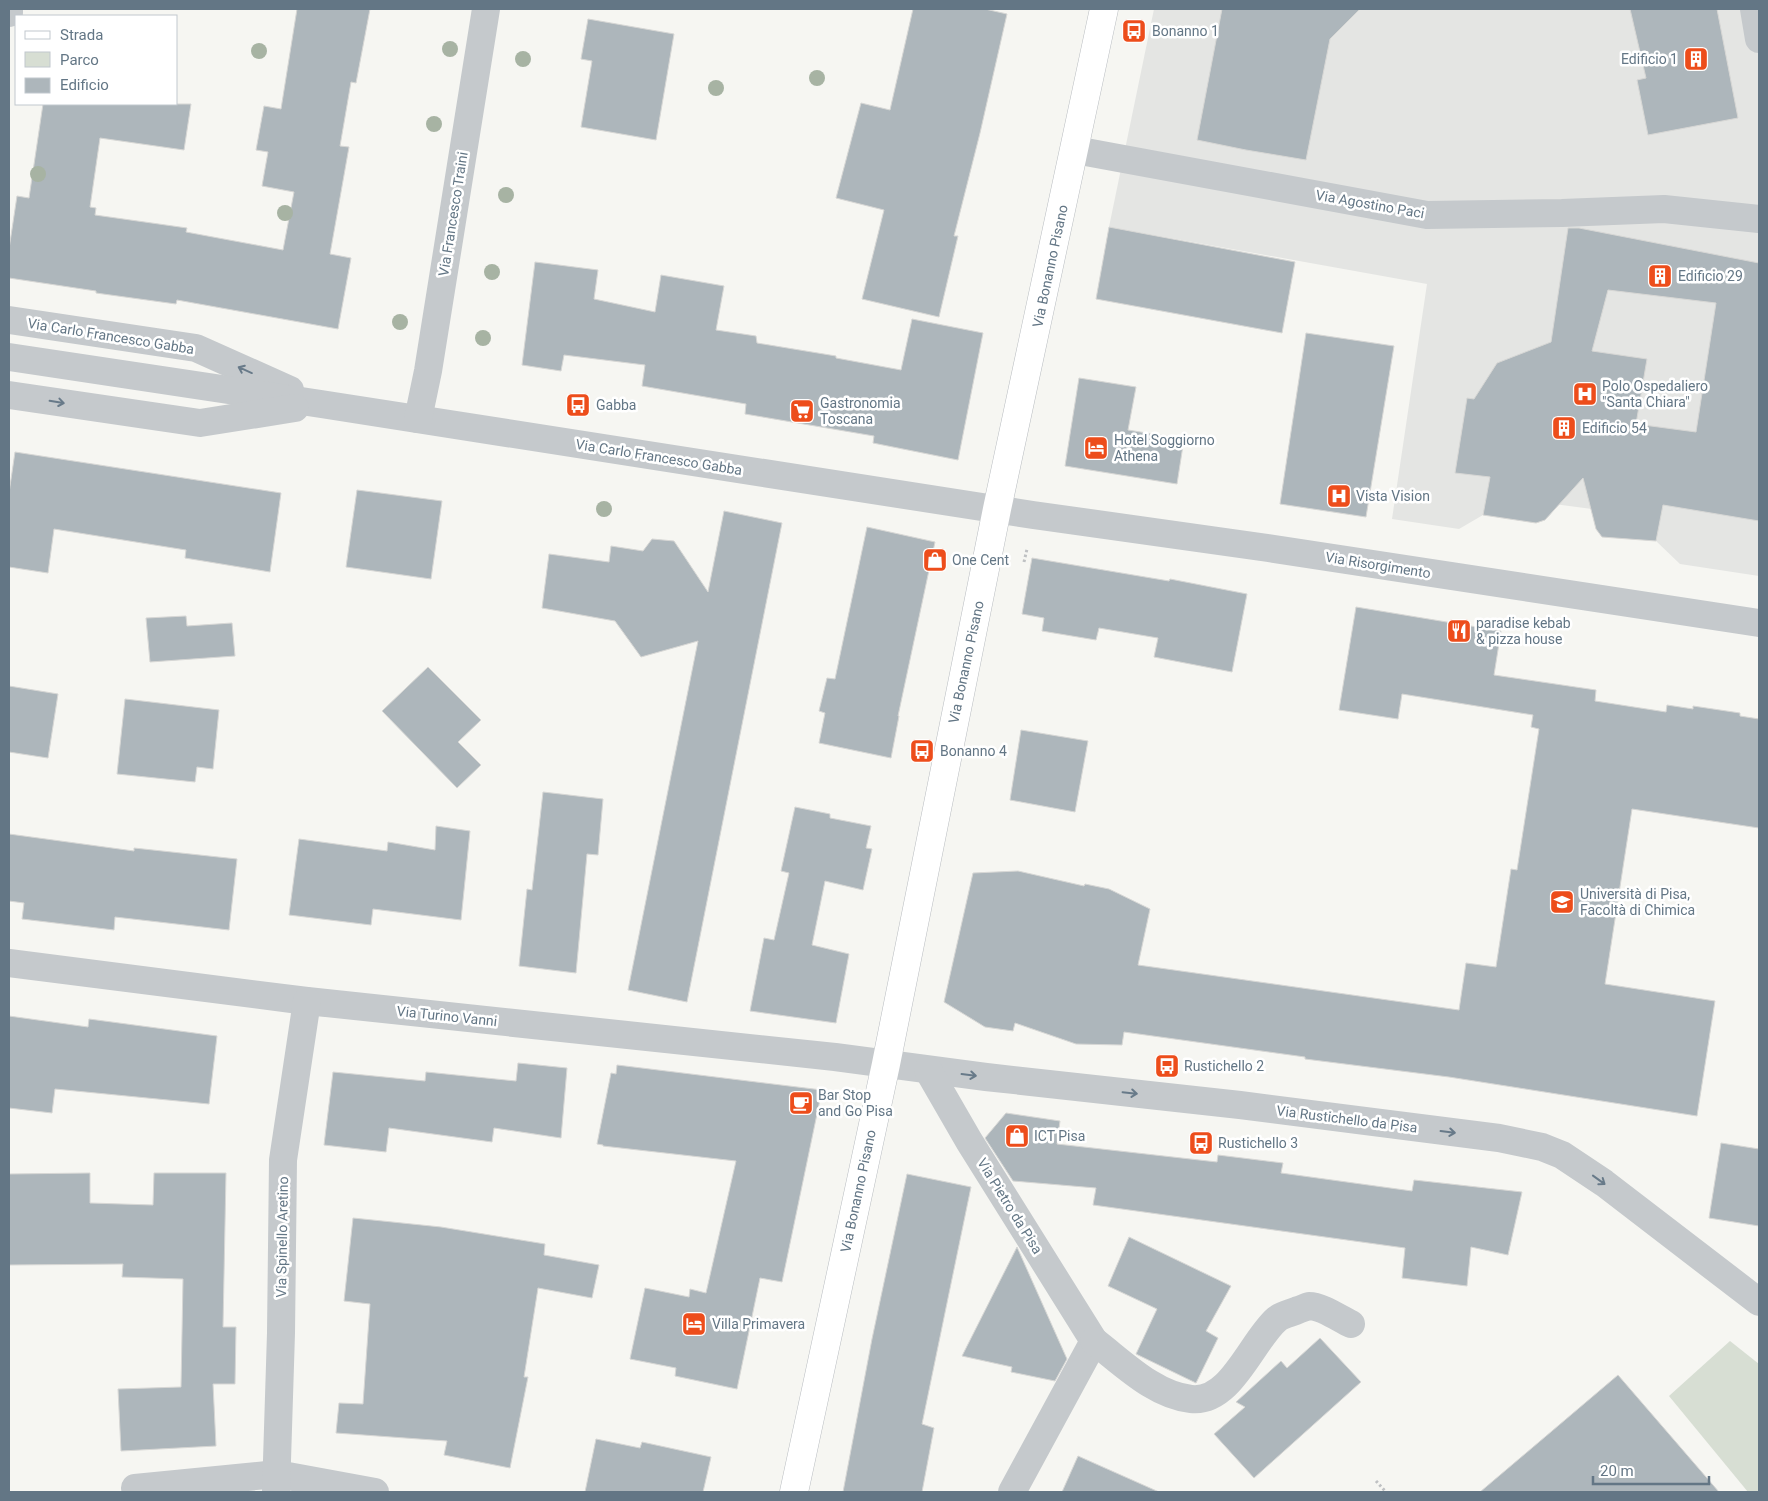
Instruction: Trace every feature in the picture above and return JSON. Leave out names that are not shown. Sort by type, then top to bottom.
[{"type":"main road","name":"Via Bonanno Pisano","points":[[794,1492],[886,1064],[997,509],[1104,9]]},
{"type":"street","name":"Via Francesco Traini","points":[[418,419],[428,371],[486,9]]},
{"type":"street","points":[[1754,9],[1759,39]]},
{"type":"street","name":"Via Agostino Paci","points":[[1075,150],[1428,215],[1664,209],[1759,219]]},
{"type":"street","name":"Via Carlo Francesco Gabba","points":[[9,320],[196,348],[321,404]]},
{"type":"street","name":"Via Carlo Francesco Gabba","points":[[9,357],[997,509]]},
{"type":"street","name":"Via Carlo Francesco Gabba","points":[[9,395],[200,423],[321,404]]},
{"type":"street","name":"Via Risorgimento","points":[[997,509],[1268,548],[1759,623]]},
{"type":"street","name":"Via Turino Vanni","points":[[9,963],[307,1001],[886,1064]]},
{"type":"street","name":"Via Spinello Aretino","points":[[277,1483],[283,1160],[307,1001]]},
{"type":"street","name":"Via Rustichello da Pisa","points":[[886,1064],[1259,1108],[1499,1138],[1542,1146],[1562,1155],[1604,1183],[1759,1302]]},
{"type":"street","name":"Via Pietro da Pisa","points":[[928,1070],[969,1141],[1094,1341],[1148,1382],[1164,1391],[1193,1400],[1205,1397],[1219,1391],[1230,1380],[1279,1317],[1309,1306],[1329,1312],[1351,1324]]},
{"type":"street","points":[[1012,1492],[1094,1341]]},
{"type":"street","points":[[135,1488],[277,1483],[375,1492]]},
{"type":"path","points":[[1376,1481],[1386,1492]]},
{"type":"shaded area","name":"Polo Ospedaliero \"Santa Chiara\"","points":[[1154,9],[1759,9],[1759,576],[1680,564],[1656,541],[1592,509],[1554,504],[1551,514],[1545,520],[1536,523],[1483,515],[1459,529],[1392,519],[1427,284],[1109,227]]},
{"type":"green space","points":[[1730,1341],[1759,1364],[1759,1492],[1748,1492],[1669,1396]]},
{"type":"building","points":[[297,9],[370,9],[356,83],[351,82],[340,146],[349,147],[330,254],[351,258],[338,329],[177,300],[176,304],[9,278],[9,249],[17,196],[29,198],[43,105],[191,104],[184,150],[100,138],[90,207],[96,208],[95,215],[187,228],[186,232],[283,250],[294,192],[262,186],[268,152],[256,150],[264,106],[281,109]]},
{"type":"building","points":[[913,9],[985,9],[1007,14],[954,236],[958,236],[939,317],[862,299],[884,210],[836,198],[861,103],[890,110]]},
{"type":"building","points":[[1222,9],[1360,9],[1330,39],[1306,160],[1197,140]]},
{"type":"building","name":"Edificio 1","points":[[1630,9],[1717,9],[1738,118],[1648,135],[1637,80],[1646,78]]},
{"type":"building","points":[[588,19],[674,34],[656,140],[581,127],[592,61],[581,59]]},
{"type":"building","points":[[1109,227],[1295,262],[1282,333],[1096,299]]},
{"type":"building","name":"Edificio 54","points":[[1568,228],[1579,228],[1759,263],[1759,521],[1663,505],[1656,541],[1602,537],[1596,529],[1583,478],[1545,520],[1536,523],[1483,515],[1490,477],[1455,473],[1467,398],[1474,399],[1497,363],[1551,342]],"holes":[[[1608,290],[1716,303],[1696,432],[1636,424],[1647,359],[1592,351]]]},
{"type":"building","points":[[535,262],[598,270],[594,299],[655,312],[661,275],[724,286],[716,330],[756,336],[757,343],[836,356],[836,358],[901,370],[912,319],[983,333],[958,460],[873,443],[874,436],[745,414],[746,404],[642,386],[645,365],[564,355],[561,371],[522,365]]},
{"type":"building","points":[[1306,333],[1394,346],[1366,517],[1280,504]]},
{"type":"building","points":[[1079,378],[1136,387],[1128,430],[1184,439],[1177,484],[1065,466]]},
{"type":"building","points":[[15,452],[281,493],[270,572],[185,558],[186,550],[54,529],[48,573],[9,567],[9,493]]},
{"type":"building","points":[[357,490],[442,501],[431,579],[346,567]]},
{"type":"building","points":[[724,511],[782,523],[687,1002],[628,990],[698,641],[641,657],[615,621],[542,608],[549,554],[609,562],[611,546],[643,551],[652,539],[674,541],[708,592]]},
{"type":"building","points":[[867,527],[935,542],[898,716],[891,758],[819,743],[825,713],[819,711],[827,678],[835,679]]},
{"type":"building","points":[[1032,558],[1169,581],[1170,579],[1247,594],[1232,672],[1154,657],[1158,638],[1099,628],[1096,640],[1042,631],[1044,618],[1022,614]]},
{"type":"building","points":[[1356,607],[1501,631],[1494,675],[1596,690],[1595,701],[1666,712],[1667,705],[1693,709],[1693,706],[1740,713],[1740,716],[1759,719],[1759,828],[1632,809],[1605,984],[1715,1001],[1697,1116],[1449,1077],[1305,1059],[1305,1057],[1124,1032],[1122,1045],[1076,1044],[1015,1023],[1013,1031],[985,1027],[944,1002],[973,873],[1018,871],[1084,886],[1085,884],[1109,889],[1150,909],[1138,965],[1459,1010],[1466,963],[1496,967],[1511,869],[1517,870],[1539,729],[1531,727],[1533,715],[1402,694],[1398,719],[1339,710]]},
{"type":"building","points":[[186,616],[187,626],[232,623],[235,656],[150,662],[146,618]]},
{"type":"building","points":[[428,667],[481,720],[458,742],[481,765],[457,788],[382,711]]},
{"type":"building","points":[[9,686],[58,694],[48,758],[9,752]]},
{"type":"building","points":[[125,699],[219,710],[213,769],[197,767],[195,782],[117,774]]},
{"type":"building","points":[[1021,730],[1088,741],[1075,812],[1010,800]]},
{"type":"building","points":[[543,792],[603,799],[598,855],[587,854],[576,973],[519,966],[527,889],[532,890]]},
{"type":"building","points":[[795,807],[830,814],[830,818],[871,826],[866,848],[872,849],[863,890],[825,881],[812,945],[849,954],[836,1023],[750,1011],[764,938],[774,940],[789,873],[781,871]]},
{"type":"building","points":[[436,826],[470,831],[461,920],[373,909],[371,925],[289,915],[299,839],[387,851],[388,842],[435,850]]},
{"type":"building","points":[[9,834],[134,851],[134,848],[237,859],[229,930],[115,917],[114,930],[22,919],[24,903],[9,901]]},
{"type":"building","points":[[9,1016],[88,1027],[89,1019],[217,1036],[209,1104],[55,1089],[52,1113],[9,1108]]},
{"type":"building","points":[[518,1063],[567,1068],[561,1138],[494,1128],[492,1142],[389,1128],[386,1152],[324,1145],[333,1072],[425,1081],[426,1072],[516,1081]]},
{"type":"building","points":[[617,1065],[822,1090],[782,1282],[760,1278],[737,1389],[675,1376],[676,1368],[630,1359],[645,1288],[689,1297],[690,1289],[706,1293],[736,1161],[597,1144],[611,1073],[616,1074]]},
{"type":"building","points":[[1006,1113],[1060,1121],[1057,1144],[1217,1162],[1218,1155],[1283,1163],[1281,1173],[1412,1191],[1414,1180],[1522,1192],[1508,1255],[1471,1247],[1467,1286],[1402,1278],[1405,1248],[1093,1205],[1096,1188],[1013,1181],[985,1138]]},
{"type":"building","points":[[1721,1143],[1759,1149],[1759,1226],[1709,1218]]},
{"type":"building","points":[[90,1173],[90,1203],[153,1205],[154,1173],[226,1173],[223,1327],[236,1327],[235,1384],[213,1384],[216,1446],[121,1451],[118,1389],[181,1387],[183,1279],[122,1277],[123,1264],[9,1265],[9,1174]]},
{"type":"building","points":[[907,1174],[971,1187],[922,1424],[934,1428],[922,1492],[843,1492],[872,1339]]},
{"type":"building","points":[[353,1218],[441,1227],[545,1244],[544,1255],[599,1265],[592,1298],[538,1288],[524,1377],[528,1377],[510,1468],[444,1455],[447,1441],[336,1433],[339,1403],[363,1404],[370,1304],[344,1301]]},
{"type":"building","points":[[1129,1237],[1231,1286],[1206,1331],[1218,1338],[1196,1383],[1136,1354],[1157,1309],[1108,1286]]},
{"type":"building","points":[[1017,1247],[1067,1359],[1055,1381],[1011,1372],[1012,1367],[962,1356]]},
{"type":"building","points":[[1320,1338],[1361,1382],[1254,1478],[1214,1434],[1245,1407],[1236,1402],[1281,1361],[1287,1368]]},
{"type":"building","points":[[1618,1375],[1719,1492],[1480,1492],[1552,1431]]},
{"type":"building","points":[[596,1439],[640,1448],[642,1442],[711,1457],[703,1492],[585,1492]]},
{"type":"building","points":[[1078,1456],[1159,1492],[1062,1492]]},
{"type":"place","name":"Bonanno 1","points":[[1134,31]]},
{"type":"place","name":"Edificio 1","points":[[1696,59]]},
{"type":"place","name":"Edificio 29","points":[[1660,276]]},
{"type":"place","name":"Polo Ospedaliero \"Santa Chiara\"","points":[[1585,394]]},
{"type":"place","name":"Gabba","points":[[578,405]]},
{"type":"place","name":"Gastronomia Toscana","points":[[802,411]]},
{"type":"place","name":"Edificio 54","points":[[1564,428]]},
{"type":"place","name":"Hotel Soggiorno Athena","points":[[1096,448]]},
{"type":"place","name":"Vista Vision","points":[[1339,496]]},
{"type":"place","name":"One Cent","points":[[935,560]]},
{"type":"place","name":"paradise kebab & pizza house","points":[[1459,631]]},
{"type":"place","name":"Bonanno 4","points":[[922,751]]},
{"type":"place","name":"Università di Pisa, Facoltà di Chimica","points":[[1562,902]]},
{"type":"place","name":"Rustichello 2","points":[[1167,1066]]},
{"type":"place","name":"Bar Stop and Go Pisa","points":[[801,1103]]},
{"type":"place","name":"ICT Pisa","points":[[1017,1136]]},
{"type":"place","name":"Rustichello 3","points":[[1201,1143]]},
{"type":"place","name":"Villa Primavera","points":[[694,1324]]}]
